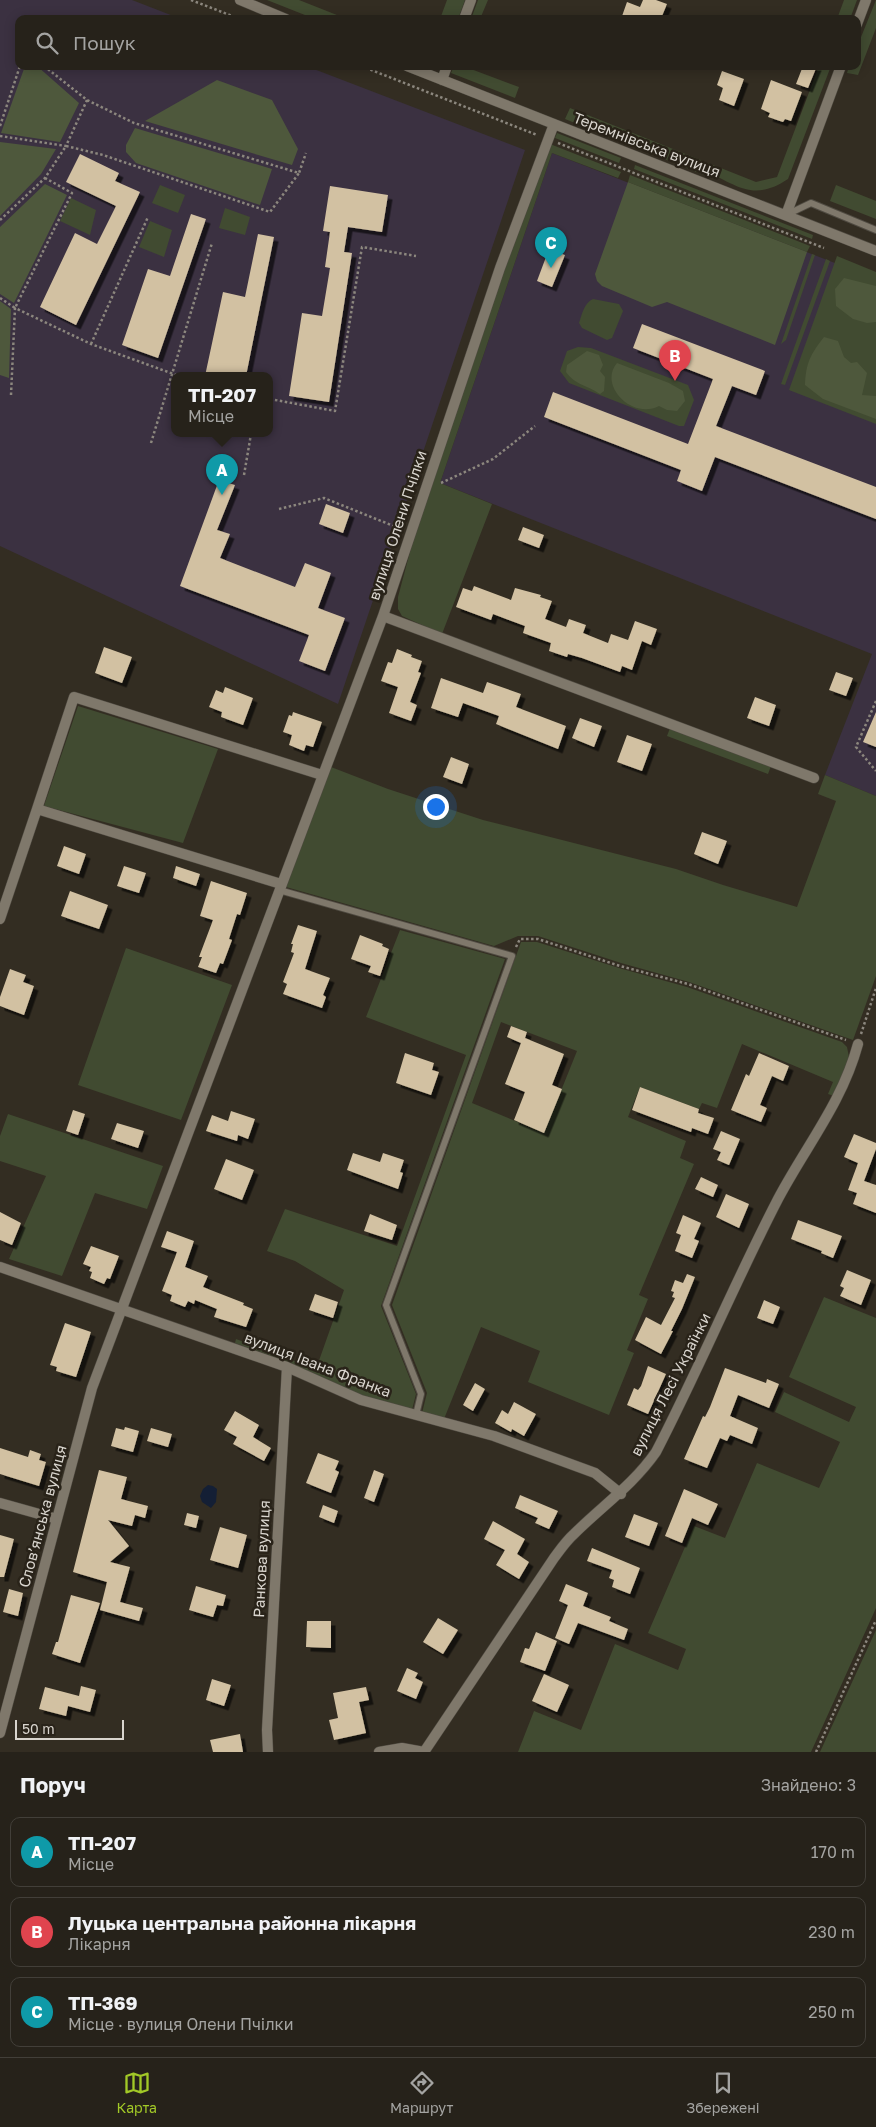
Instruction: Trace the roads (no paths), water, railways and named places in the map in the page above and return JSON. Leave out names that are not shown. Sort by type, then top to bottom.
[{"type":"street","points":[[240,0],[276,15]]},
{"type":"street","points":[[465,15],[471,0]]},
{"type":"street","points":[[860,15],[866,0]]},
{"type":"street","name":"Теремнівська вулиця","points":[[417,70],[876,251]]},
{"type":"street","points":[[442,80],[446,70]]},
{"type":"street","points":[[786,215],[840,70]]},
{"type":"street","name":"вулиця Олени Пчілки","points":[[554,124],[500,268],[383,616],[814,778]]},
{"type":"street","name":"Словʼянська вулиця","points":[[0,1733],[92,1388],[383,616]]},
{"type":"street","points":[[0,919],[74,697],[322,775]]},
{"type":"street","points":[[37,809],[280,887]]},
{"type":"street","name":"вулиця Лесі Українки","points":[[424,1752],[554,1558],[572,1535],[621,1494],[644,1470],[656,1452],[780,1197],[830,1113],[851,1069],[858,1044]]},
{"type":"street","name":"вулиця Івана Франка","points":[[0,1268],[121,1308],[287,1368],[361,1400],[494,1436],[595,1473],[621,1494]]},
{"type":"street","name":"Ранкова вулиця","points":[[268,1752],[267,1730],[287,1368]]},
{"type":"street","points":[[0,1503],[57,1519]]},
{"type":"street","points":[[379,1752],[402,1748],[424,1752]]},
{"type":"lane","points":[[786,215],[811,203],[876,230]]},
{"type":"lane","points":[[280,887],[512,956],[386,1306],[422,1394],[416,1415]]},
{"type":"water","points":[[208,1485],[217,1489],[216,1502],[211,1508],[202,1502],[200,1496],[203,1489]]},
{"type":"place","name":"ТП-369","points":[[551,268]]},
{"type":"place","name":"Луцька центральна районна лікарня","points":[[675,381]]},
{"type":"place","name":"ТП-207","points":[[222,495]]}]
